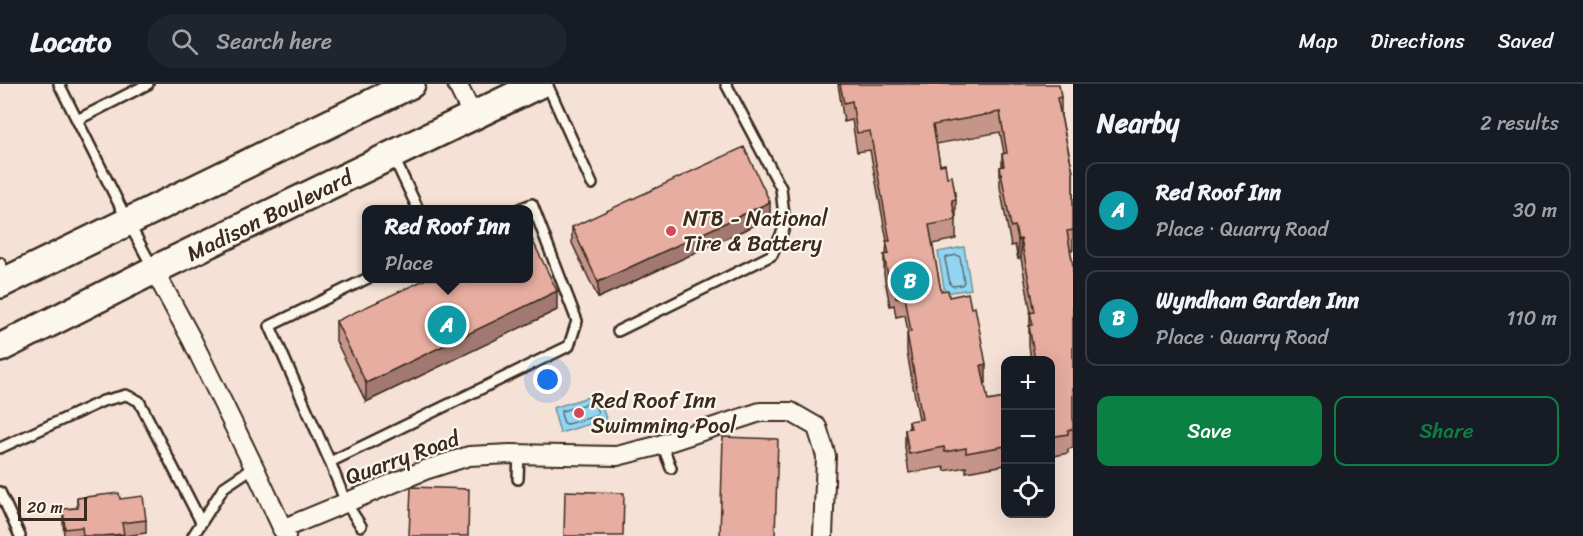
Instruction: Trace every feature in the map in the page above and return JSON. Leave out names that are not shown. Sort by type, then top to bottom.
[{"type":"main road","points":[[3,275],[128,222],[411,84]]},
{"type":"main road","name":"Madison Boulevard","points":[[0,348],[154,270],[539,84]]},
{"type":"street","points":[[458,84],[473,116]]},
{"type":"street","name":"Quarry Road","points":[[154,270],[192,340],[284,533],[346,503],[425,470],[469,456],[519,454],[617,456],[760,412],[791,412],[817,426],[826,456],[823,536]]},
{"type":"lane","points":[[59,84],[154,270]]},
{"type":"lane","points":[[77,120],[148,84]]},
{"type":"lane","points":[[547,84],[592,184]]},
{"type":"lane","points":[[618,331],[771,255],[785,226],[781,188],[726,84]]},
{"type":"lane","points":[[393,156],[416,205]]},
{"type":"lane","points":[[330,462],[569,346],[577,321],[533,207]]},
{"type":"lane","points":[[361,526],[346,503],[270,326],[362,282]]},
{"type":"lane","points":[[0,448],[103,401],[126,395],[139,401],[201,522]]},
{"type":"lane","points":[[662,444],[671,468]]},
{"type":"lane","points":[[518,479],[519,454]]},
{"type":"lane","points":[[193,536],[224,487],[254,467]]},
{"type":"lane","points":[[0,492],[20,536]]},
{"type":"water","points":[[964,247],[971,289],[945,293],[938,252]]},
{"type":"water","name":"Red Roof Inn Swimming Pool","points":[[598,394],[606,419],[560,433],[553,408]]},
{"type":"building","points":[[840,84],[1059,84],[1061,97],[1057,98],[1073,172],[1073,230],[1067,231],[1073,266],[1073,429],[1068,430],[1068,434],[1055,436],[1055,356],[1034,356],[1029,326],[1033,325],[1030,313],[1035,312],[1021,239],[1018,240],[1015,226],[1011,227],[1000,167],[1004,166],[1002,154],[1007,153],[1000,112],[933,125],[940,165],[945,164],[947,177],[952,176],[956,199],[952,200],[956,220],[929,225],[941,291],[948,290],[949,297],[968,293],[971,308],[975,307],[986,364],[981,365],[988,401],[1001,399],[1001,447],[966,453],[966,448],[945,452],[944,447],[909,454],[905,429],[911,428],[909,421],[922,419],[907,333],[911,332],[905,296],[896,298],[894,286],[890,287],[884,255],[889,254],[886,241],[890,241],[870,131],[857,133],[852,101],[844,103]]},
{"type":"building","name":"NTB - National Tire & Battery","points":[[744,147],[770,202],[598,282],[572,227]]},
{"type":"building","points":[[533,241],[557,291],[366,383],[336,321],[417,283],[533,283]]},
{"type":"building","points":[[723,437],[778,439],[775,536],[720,536]]},
{"type":"building","points":[[411,487],[469,489],[468,536],[409,536]]},
{"type":"building","points":[[565,491],[624,493],[623,536],[564,536]]},
{"type":"building","points":[[119,493],[120,499],[143,496],[146,520],[122,523],[124,534],[83,536],[82,527],[65,529],[63,509],[78,508],[77,498]]},
{"type":"place","name":"NTB - National Tire & Battery","points":[[671,231]]},
{"type":"place","name":"Wyndham Garden Inn","points":[[910,281]]},
{"type":"place","name":"Red Roof Inn","points":[[447,325]]},
{"type":"place","name":"Red Roof Inn Swimming Pool","points":[[579,413]]}]
